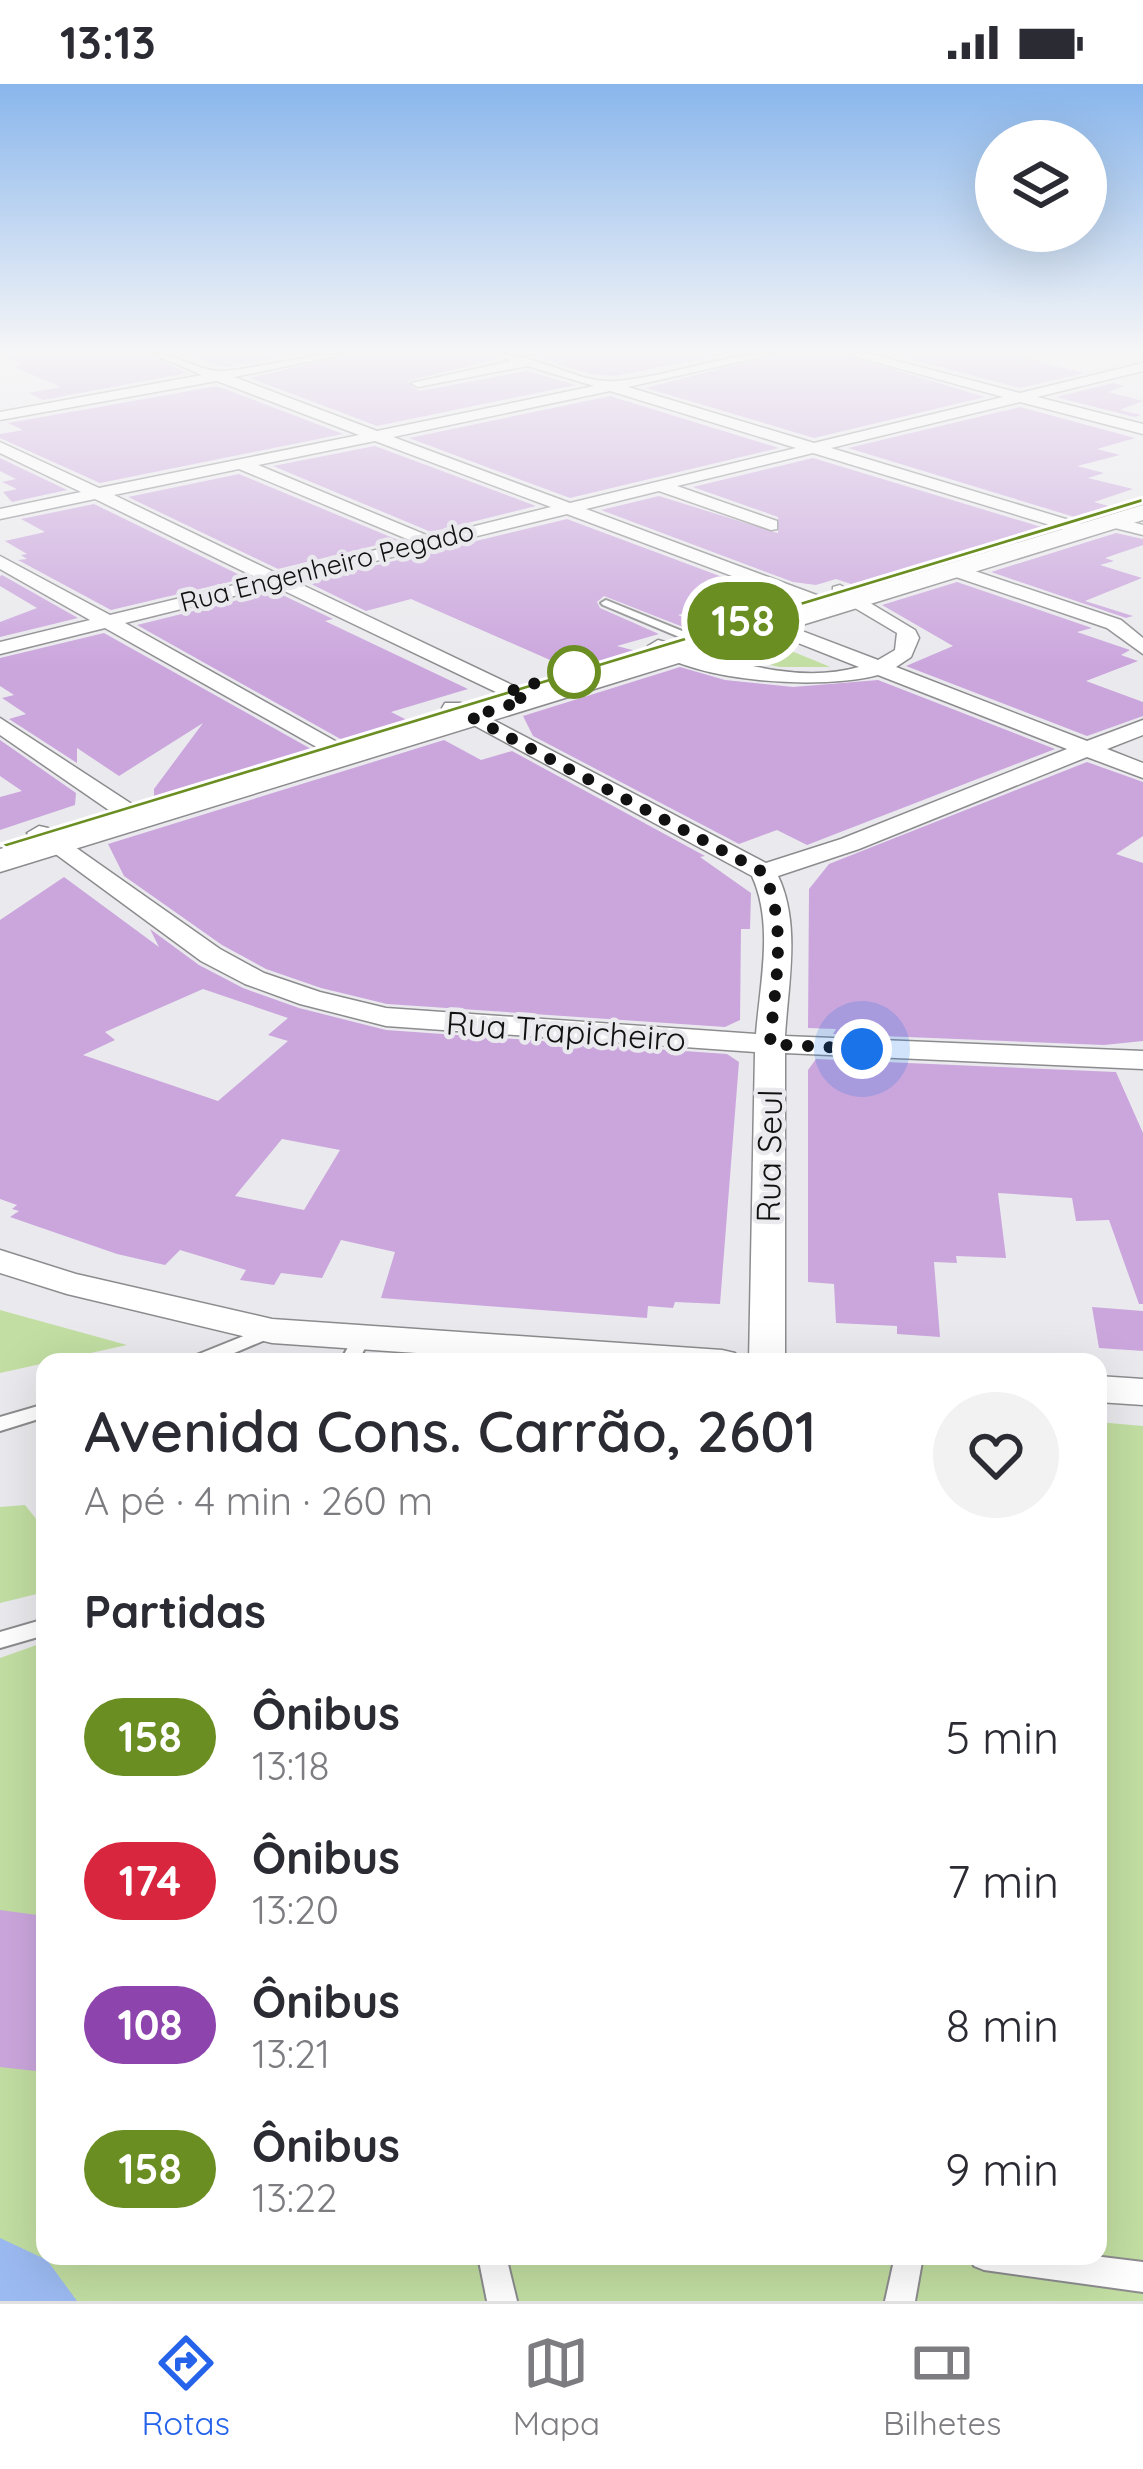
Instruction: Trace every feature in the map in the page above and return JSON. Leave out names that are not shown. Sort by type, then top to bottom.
[{"type":"main road","points":[[835,599],[1109,524],[1143,500]]},
{"type":"main road","points":[[0,861],[48,839],[675,646],[1109,524]]},
{"type":"main road","points":[[0,844],[48,839]]},
{"type":"street","points":[[22,457],[516,696]]},
{"type":"street","points":[[0,514],[273,457]]},
{"type":"street","points":[[433,457],[893,619],[909,638],[904,653],[876,667],[847,675],[800,677],[757,673],[675,646]]},
{"type":"street","name":"Rua Engenheiro Pegado","points":[[0,648],[773,457]]},
{"type":"street","points":[[849,457],[1109,524]]},
{"type":"street","points":[[242,464],[430,542]]},
{"type":"street","points":[[658,485],[771,525]]},
{"type":"street","points":[[0,561],[336,751]]},
{"type":"street","points":[[954,570],[1114,624],[1143,648]]},
{"type":"street","points":[[762,622],[1143,771]]},
{"type":"street","points":[[462,713],[763,872],[850,844],[1143,727]]},
{"type":"street","points":[[0,724],[130,814]]},
{"type":"street","name":"Rua Trapicheiro","points":[[48,839],[199,948],[240,972],[332,1005],[433,1023],[1143,1060]]},
{"type":"street","name":"Rua Seul","points":[[763,872],[773,893],[778,929],[770,1044],[767,1353]]},
{"type":"street","points":[[0,1261],[67,1283],[355,1350],[447,1353]]},
{"type":"street","points":[[1107,1390],[1143,1392]]},
{"type":"lane","points":[[606,603],[675,646]]},
{"type":"lane","points":[[218,1353],[272,1331]]},
{"type":"lane","points":[[0,1424],[36,1413]]},
{"type":"lane","points":[[0,1640],[36,1630]]},
{"type":"lane","points":[[494,2265],[502,2301]]},
{"type":"lane","points":[[900,2301],[907,2265]]},
{"type":"lane","points":[[1052,2265],[1143,2277]]},
{"type":"green space","points":[[767,641],[830,667],[780,667],[722,655]]},
{"type":"green space","points":[[0,1310],[127,1345],[91,1353],[36,1353],[36,1365],[0,1373]]},
{"type":"green space","points":[[1107,1423],[1143,1426],[1143,2301],[0,2301],[0,1658],[36,1645],[36,2265],[1107,2265]]},
{"type":"green space","points":[[25,1505],[36,1519],[36,1594],[0,1603],[0,1507]]},
{"type":"water","points":[[0,2238],[36,2255],[36,2265],[51,2265],[77,2301],[0,2301]]},
{"type":"building","points":[[43,457],[227,457],[100,483]]},
{"type":"building","points":[[317,457],[406,457],[536,506],[431,532],[273,466]]},
{"type":"building","points":[[461,457],[739,457],[570,498]]},
{"type":"building","points":[[879,457],[1110,457],[1077,466],[1104,473],[1088,478],[1133,489],[1094,502],[1116,508],[1081,519]]},
{"type":"building","points":[[0,458],[67,490],[12,502],[3,492],[17,489],[2,482],[16,479],[0,471]]},
{"type":"building","points":[[813,458],[1048,529],[857,586],[836,579],[816,585],[793,582],[601,510],[659,496],[778,533],[778,517],[693,487]]},
{"type":"building","points":[[239,474],[398,540],[278,569],[128,497]]},
{"type":"building","points":[[94,504],[246,578],[111,610],[18,560],[27,559],[21,555],[27,554],[5,541],[45,532],[21,519]]},
{"type":"building","points":[[567,519],[760,591],[678,615],[697,622],[683,627],[604,596],[597,602],[600,608],[659,634],[617,646],[640,652],[575,671],[411,599],[366,611],[307,582]]},
{"type":"building","points":[[1116,533],[1143,539],[1143,545],[1105,558],[1114,561],[1100,565],[1142,578],[1085,601],[1133,616],[1126,618],[991,572]]},
{"type":"building","points":[[0,576],[78,618],[0,637],[0,622],[37,608],[0,586]]},
{"type":"building","points":[[957,582],[1092,628],[1077,632],[1130,650],[1121,655],[1138,661],[1086,681],[1143,702],[1143,716],[1087,736],[906,666],[953,646],[882,605]]},
{"type":"building","points":[[274,591],[333,619],[325,621],[468,689],[391,712],[409,721],[344,741],[137,625]]},
{"type":"building","points":[[104,633],[313,750],[154,798],[154,789],[203,723],[119,776],[77,748],[77,763],[9,719],[26,714],[2,698],[14,695],[0,686],[0,658]]},
{"type":"building","points":[[680,667],[725,680],[793,687],[878,680],[1055,749],[807,845],[777,830],[739,844],[533,736],[523,716]]},
{"type":"building","points":[[0,740],[76,793],[75,805],[0,830],[0,797],[22,791],[0,776]]},
{"type":"building","points":[[444,740],[481,760],[512,751],[705,856],[700,857],[751,893],[750,929],[741,929],[740,1020],[725,1027],[387,1004],[321,988],[266,969],[222,945],[124,876],[108,844]]},
{"type":"building","points":[[1087,762],[1143,782],[1143,836],[1116,854],[1143,863],[1143,1041],[1104,1045],[833,1034],[836,1029],[808,1028],[809,889],[829,864]]},
{"type":"building","points":[[64,877],[159,947],[150,929],[199,965],[243,988],[299,1008],[386,1030],[727,1054],[739,1062],[720,1304],[648,1306],[647,1318],[381,1298],[395,1252],[341,1240],[322,1278],[281,1273],[274,1285],[240,1280],[246,1270],[180,1250],[165,1265],[117,1254],[10,1217],[19,1211],[12,1209],[17,1205],[0,1199],[0,920]],"holes":[[[203,989],[288,1018],[268,1035],[288,1041],[218,1101],[83,1055],[115,1040],[105,1032]],[[282,1139],[340,1150],[304,1210],[235,1196]]]},
{"type":"building","points":[[816,1059],[1116,1072],[1143,1133],[1143,1304],[1139,1304],[1109,1220],[1076,1221],[1072,1198],[998,1193],[1006,1258],[956,1256],[957,1263],[934,1262],[940,1337],[897,1334],[897,1326],[836,1323],[834,1284],[808,1282],[808,1070]]},
{"type":"building","points":[[1092,1307],[1143,1311],[1143,1351],[1099,1348]]},
{"type":"building","points":[[0,1910],[36,1915],[36,2071],[0,2067]]},
{"type":"bus line","name":"158","points":[[0,844],[1143,500]]},
{"type":"route","points":[[574,672],[585,668],[507,692],[525,700],[471,717],[763,872],[773,893],[778,929],[770,1044],[862,1049]]}]
